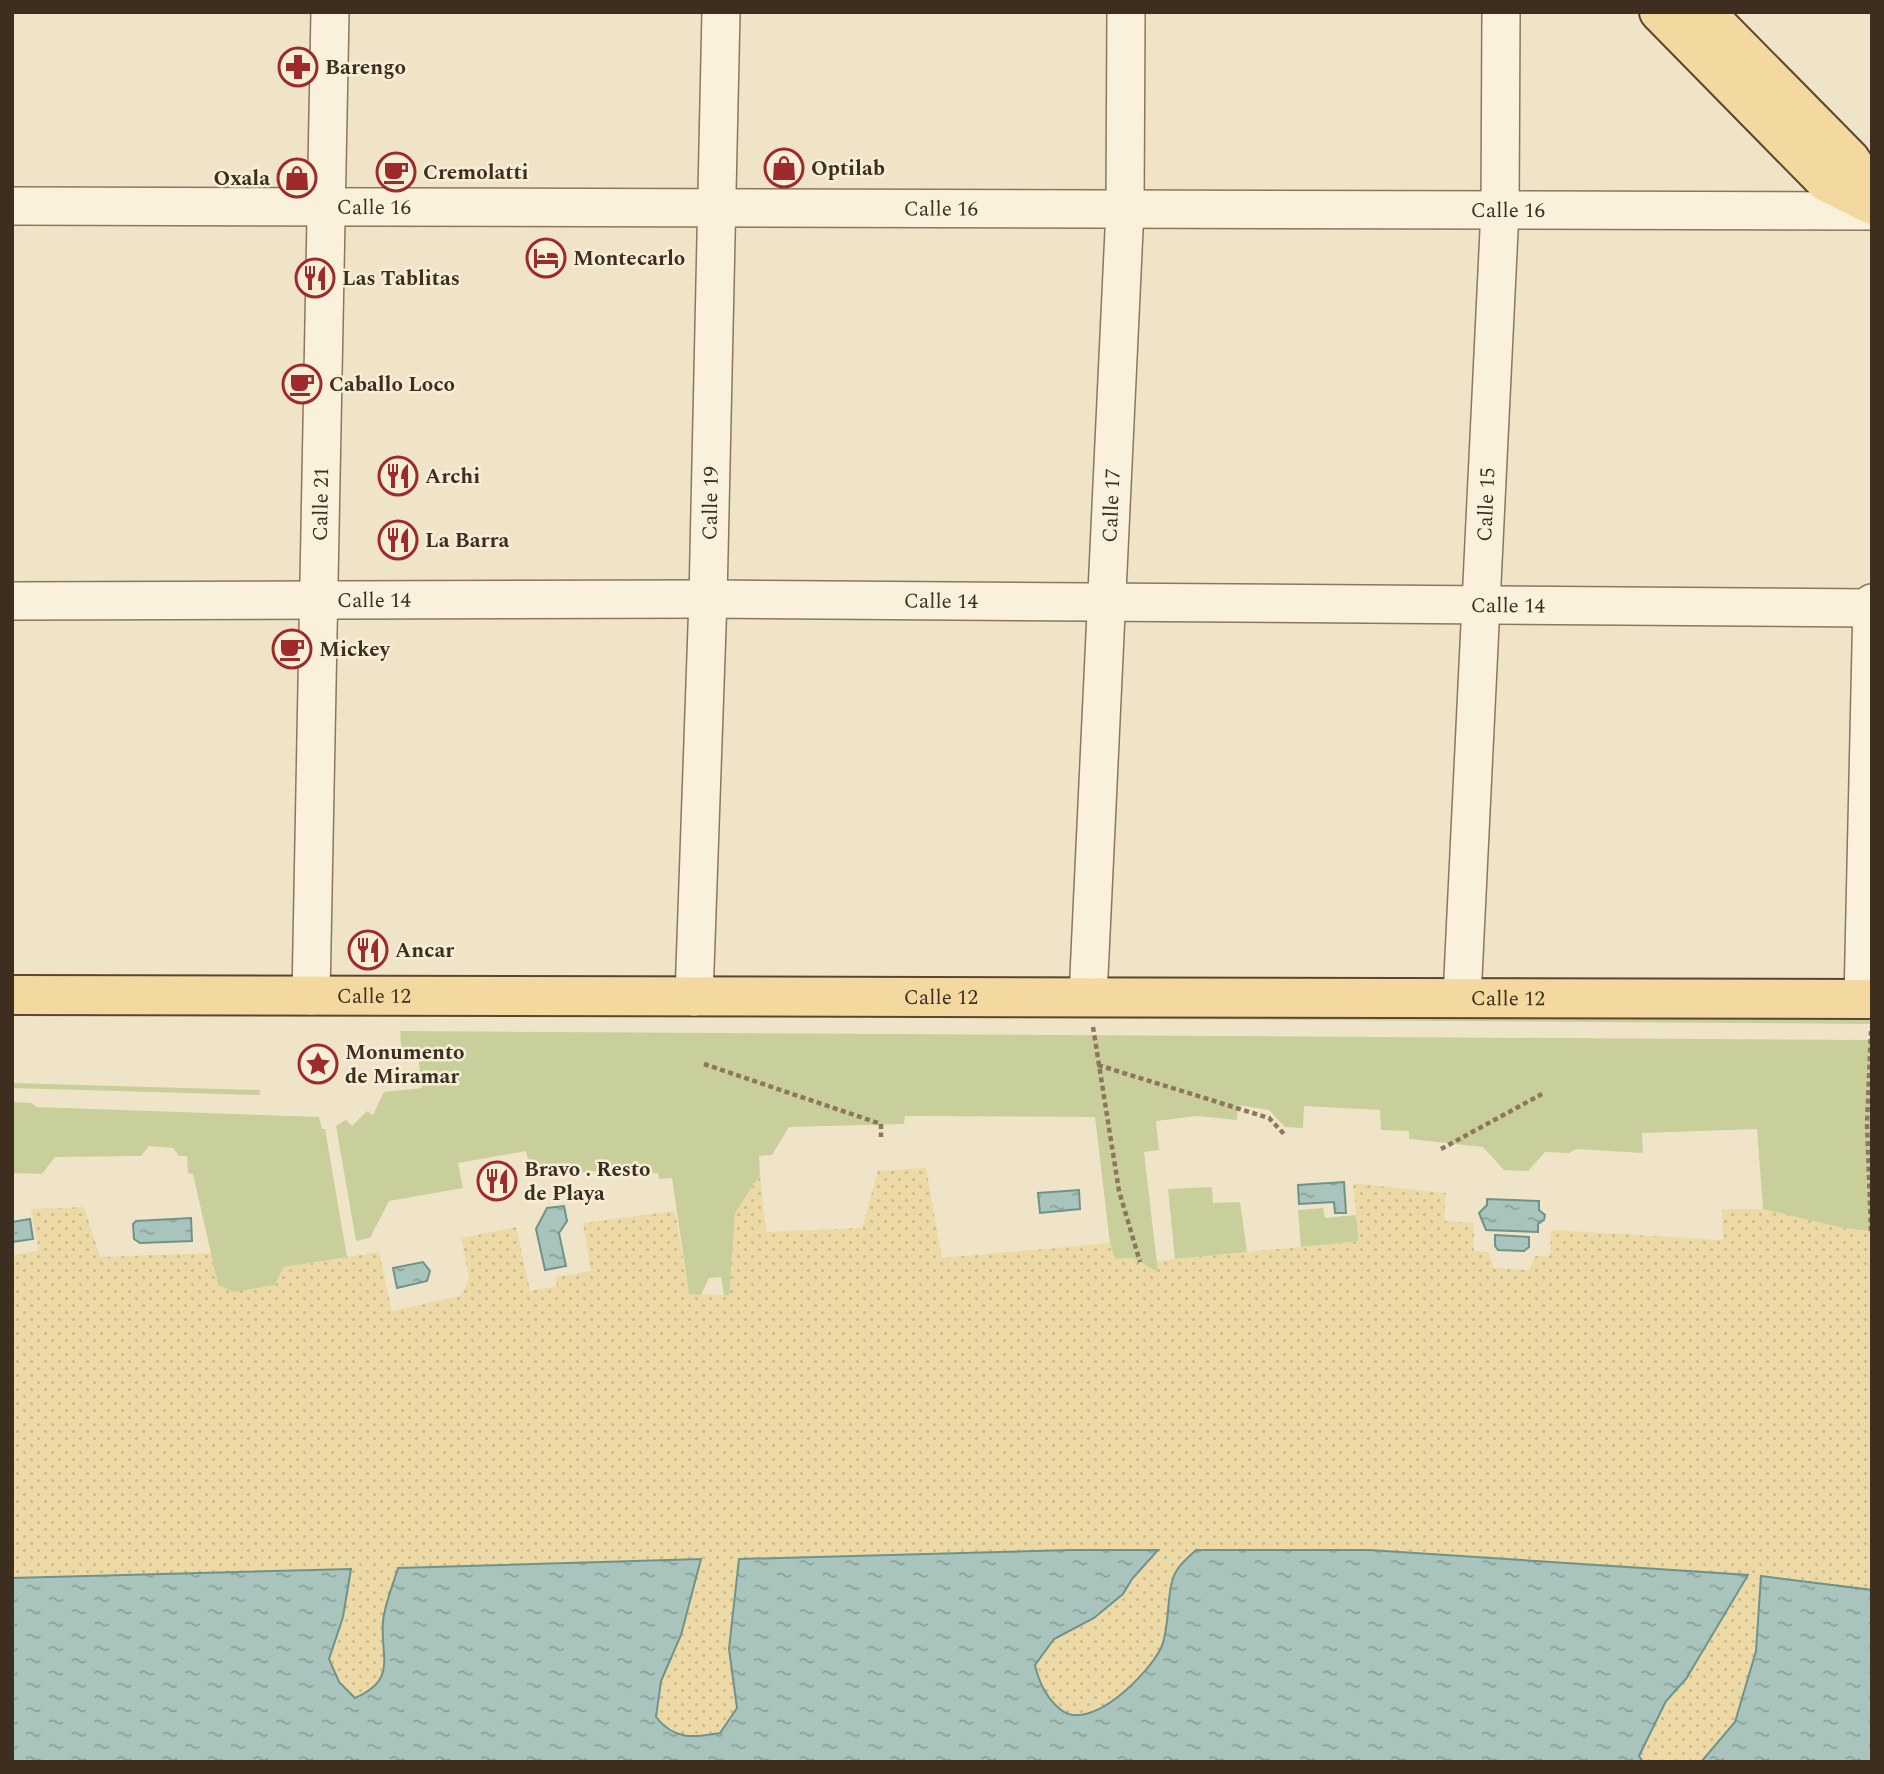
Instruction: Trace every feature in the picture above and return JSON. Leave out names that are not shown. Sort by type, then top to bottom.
[{"type":"main road","points":[[1659,12],[1826,182],[1872,205]]},
{"type":"main road","points":[[1705,12],[1850,159],[1872,192]]},
{"type":"main road","name":"Calle 12","points":[[12,995],[694,997],[1091,1012],[1462,998],[1869,1010]]},
{"type":"street","name":"Calle 21","points":[[311,996],[330,12]]},
{"type":"street","name":"Calle 19","points":[[694,997],[708,599],[721,12]]},
{"type":"street","name":"Calle 17","points":[[1091,1012],[1105,602],[1125,209],[1126,12]]},
{"type":"street","name":"Calle 15","points":[[1462,998],[1500,210],[1501,12]]},
{"type":"street","name":"Calle 16","points":[[12,206],[1872,211]]},
{"type":"street","name":"Calle 14","points":[[12,601],[708,599],[1481,606],[1872,606]]},
{"type":"street","points":[[1869,1010],[1872,606]]},
{"type":"path","points":[[1869,1010],[1871,1231]]},
{"type":"path","points":[[1091,1012],[1119,1191],[1140,1262]]},
{"type":"path","points":[[704,1064],[881,1125],[881,1136]]},
{"type":"path","points":[[1098,1065],[1269,1118],[1284,1134]]},
{"type":"path","points":[[1441,1149],[1542,1094]]},
{"type":"sand","points":[[926,1168],[942,1258],[1110,1243],[1115,1259],[1133,1258],[1157,1271],[1156,1261],[1359,1241],[1353,1184],[1446,1193],[1444,1221],[1474,1223],[1474,1251],[1488,1252],[1494,1268],[1529,1270],[1535,1256],[1550,1256],[1551,1230],[1723,1240],[1722,1209],[1763,1209],[1843,1228],[1871,1231],[1872,1590],[1761,1577],[1756,1651],[1735,1722],[1701,1762],[1643,1762],[1638,1756],[1666,1701],[1686,1679],[1747,1575],[1196,1550],[1179,1567],[1173,1578],[1164,1639],[1145,1671],[1118,1697],[1088,1714],[1073,1715],[1061,1710],[1044,1690],[1035,1665],[1054,1639],[1073,1630],[1123,1594],[1132,1579],[1157,1551],[729,1649],[737,1708],[720,1733],[701,1736],[677,1734],[656,1718],[661,1681],[681,1635],[701,1559],[398,1568],[383,1621],[382,1675],[368,1691],[355,1698],[339,1682],[329,1659],[343,1617],[351,1569],[12,1578],[12,1255],[39,1251],[31,1209],[84,1207],[100,1257],[214,1253],[218,1284],[284,1267],[379,1252],[392,1311],[461,1296],[469,1279],[461,1238],[516,1227],[530,1291],[557,1286],[555,1277],[591,1271],[583,1223],[675,1211],[689,1294],[728,1295],[735,1213],[760,1175],[766,1232],[862,1228],[878,1171]]},
{"type":"green space","points":[[301,1008],[1872,1019],[1872,1024],[301,1013]]},
{"type":"green space","points":[[400,1031],[1872,1040],[1872,1231],[1843,1228],[1763,1209],[1757,1129],[1642,1133],[1643,1153],[1576,1149],[1569,1153],[1545,1152],[1528,1171],[1504,1170],[1483,1147],[1409,1139],[1409,1131],[1381,1130],[1380,1110],[1304,1106],[1303,1128],[1285,1127],[1269,1110],[1238,1105],[1237,1120],[1197,1116],[1156,1121],[1159,1150],[1144,1152],[1158,1272],[1133,1258],[1115,1259],[1110,1243],[1095,1117],[905,1116],[904,1124],[789,1127],[772,1155],[759,1156],[760,1175],[735,1213],[729,1295],[724,1295],[721,1277],[709,1278],[701,1295],[689,1294],[672,1178],[659,1179],[658,1173],[648,1173],[642,1167],[532,1177],[526,1151],[458,1163],[463,1188],[389,1201],[370,1238],[356,1241],[336,1126],[346,1120],[352,1126],[367,1111],[373,1115],[384,1092],[422,1088],[418,1055],[402,1056]]},
{"type":"green space","points":[[12,1083],[260,1090],[260,1095],[12,1088]]},
{"type":"green space","points":[[12,1102],[31,1103],[37,1107],[319,1117],[322,1129],[325,1129],[347,1257],[284,1267],[274,1285],[234,1292],[218,1284],[193,1174],[188,1173],[187,1156],[179,1156],[173,1148],[149,1146],[141,1156],[55,1157],[42,1174],[12,1173]]},
{"type":"green space","points":[[1212,1187],[1213,1203],[1240,1202],[1247,1252],[1175,1259],[1168,1189]]},
{"type":"green space","points":[[1323,1208],[1325,1218],[1356,1215],[1359,1241],[1301,1247],[1298,1210]]},
{"type":"water","points":[[1344,1182],[1346,1213],[1335,1213],[1334,1202],[1299,1204],[1298,1185]]},
{"type":"water","points":[[1079,1190],[1080,1209],[1040,1213],[1038,1193]]},
{"type":"water","points":[[1487,1199],[1539,1201],[1539,1210],[1545,1215],[1544,1220],[1538,1224],[1538,1232],[1486,1230],[1479,1213],[1487,1205]]},
{"type":"water","points":[[564,1206],[567,1221],[559,1233],[566,1266],[545,1270],[536,1229],[547,1208]]},
{"type":"water","points":[[191,1218],[192,1241],[140,1243],[134,1239],[133,1224],[136,1221]]},
{"type":"water","points":[[30,1219],[33,1239],[12,1242],[12,1222]]},
{"type":"water","points":[[1495,1235],[1529,1237],[1529,1247],[1524,1251],[1498,1250],[1495,1246]]},
{"type":"water","points":[[423,1262],[430,1271],[427,1281],[397,1288],[393,1268]]},
{"type":"water","points":[[1158,1550],[1132,1579],[1123,1594],[1094,1618],[1054,1639],[1035,1665],[1047,1695],[1061,1710],[1073,1715],[1088,1714],[1118,1697],[1154,1659],[1164,1639],[1173,1578],[1181,1564],[1196,1550],[1369,1550],[1748,1575],[1686,1679],[1666,1701],[1639,1756],[1643,1762],[12,1762],[12,1578],[351,1569],[343,1617],[329,1659],[339,1682],[355,1698],[368,1691],[382,1675],[383,1621],[398,1568],[701,1559],[681,1635],[661,1681],[656,1717],[677,1733],[701,1736],[720,1733],[737,1708],[729,1649],[739,1559]]},
{"type":"water","points":[[1761,1576],[1872,1590],[1872,1762],[1701,1762],[1735,1722],[1756,1651]]},
{"type":"place","name":"Barengo","points":[[298,67]]},
{"type":"place","name":"Optilab","points":[[784,168]]},
{"type":"place","name":"Cremolatti","points":[[396,172]]},
{"type":"place","name":"Oxala","points":[[297,178]]},
{"type":"place","name":"Montecarlo","points":[[546,258]]},
{"type":"place","name":"Las Tablitas","points":[[315,278]]},
{"type":"place","name":"Caballo Loco","points":[[302,384]]},
{"type":"place","name":"Archi","points":[[398,476]]},
{"type":"place","name":"La Barra","points":[[398,540]]},
{"type":"place","name":"Mickey","points":[[292,649]]},
{"type":"place","name":"Ancar","points":[[368,950]]},
{"type":"place","name":"Monumento de Miramar","points":[[318,1064]]},
{"type":"place","name":"Bravo . Resto de Playa","points":[[497,1181]]}]
